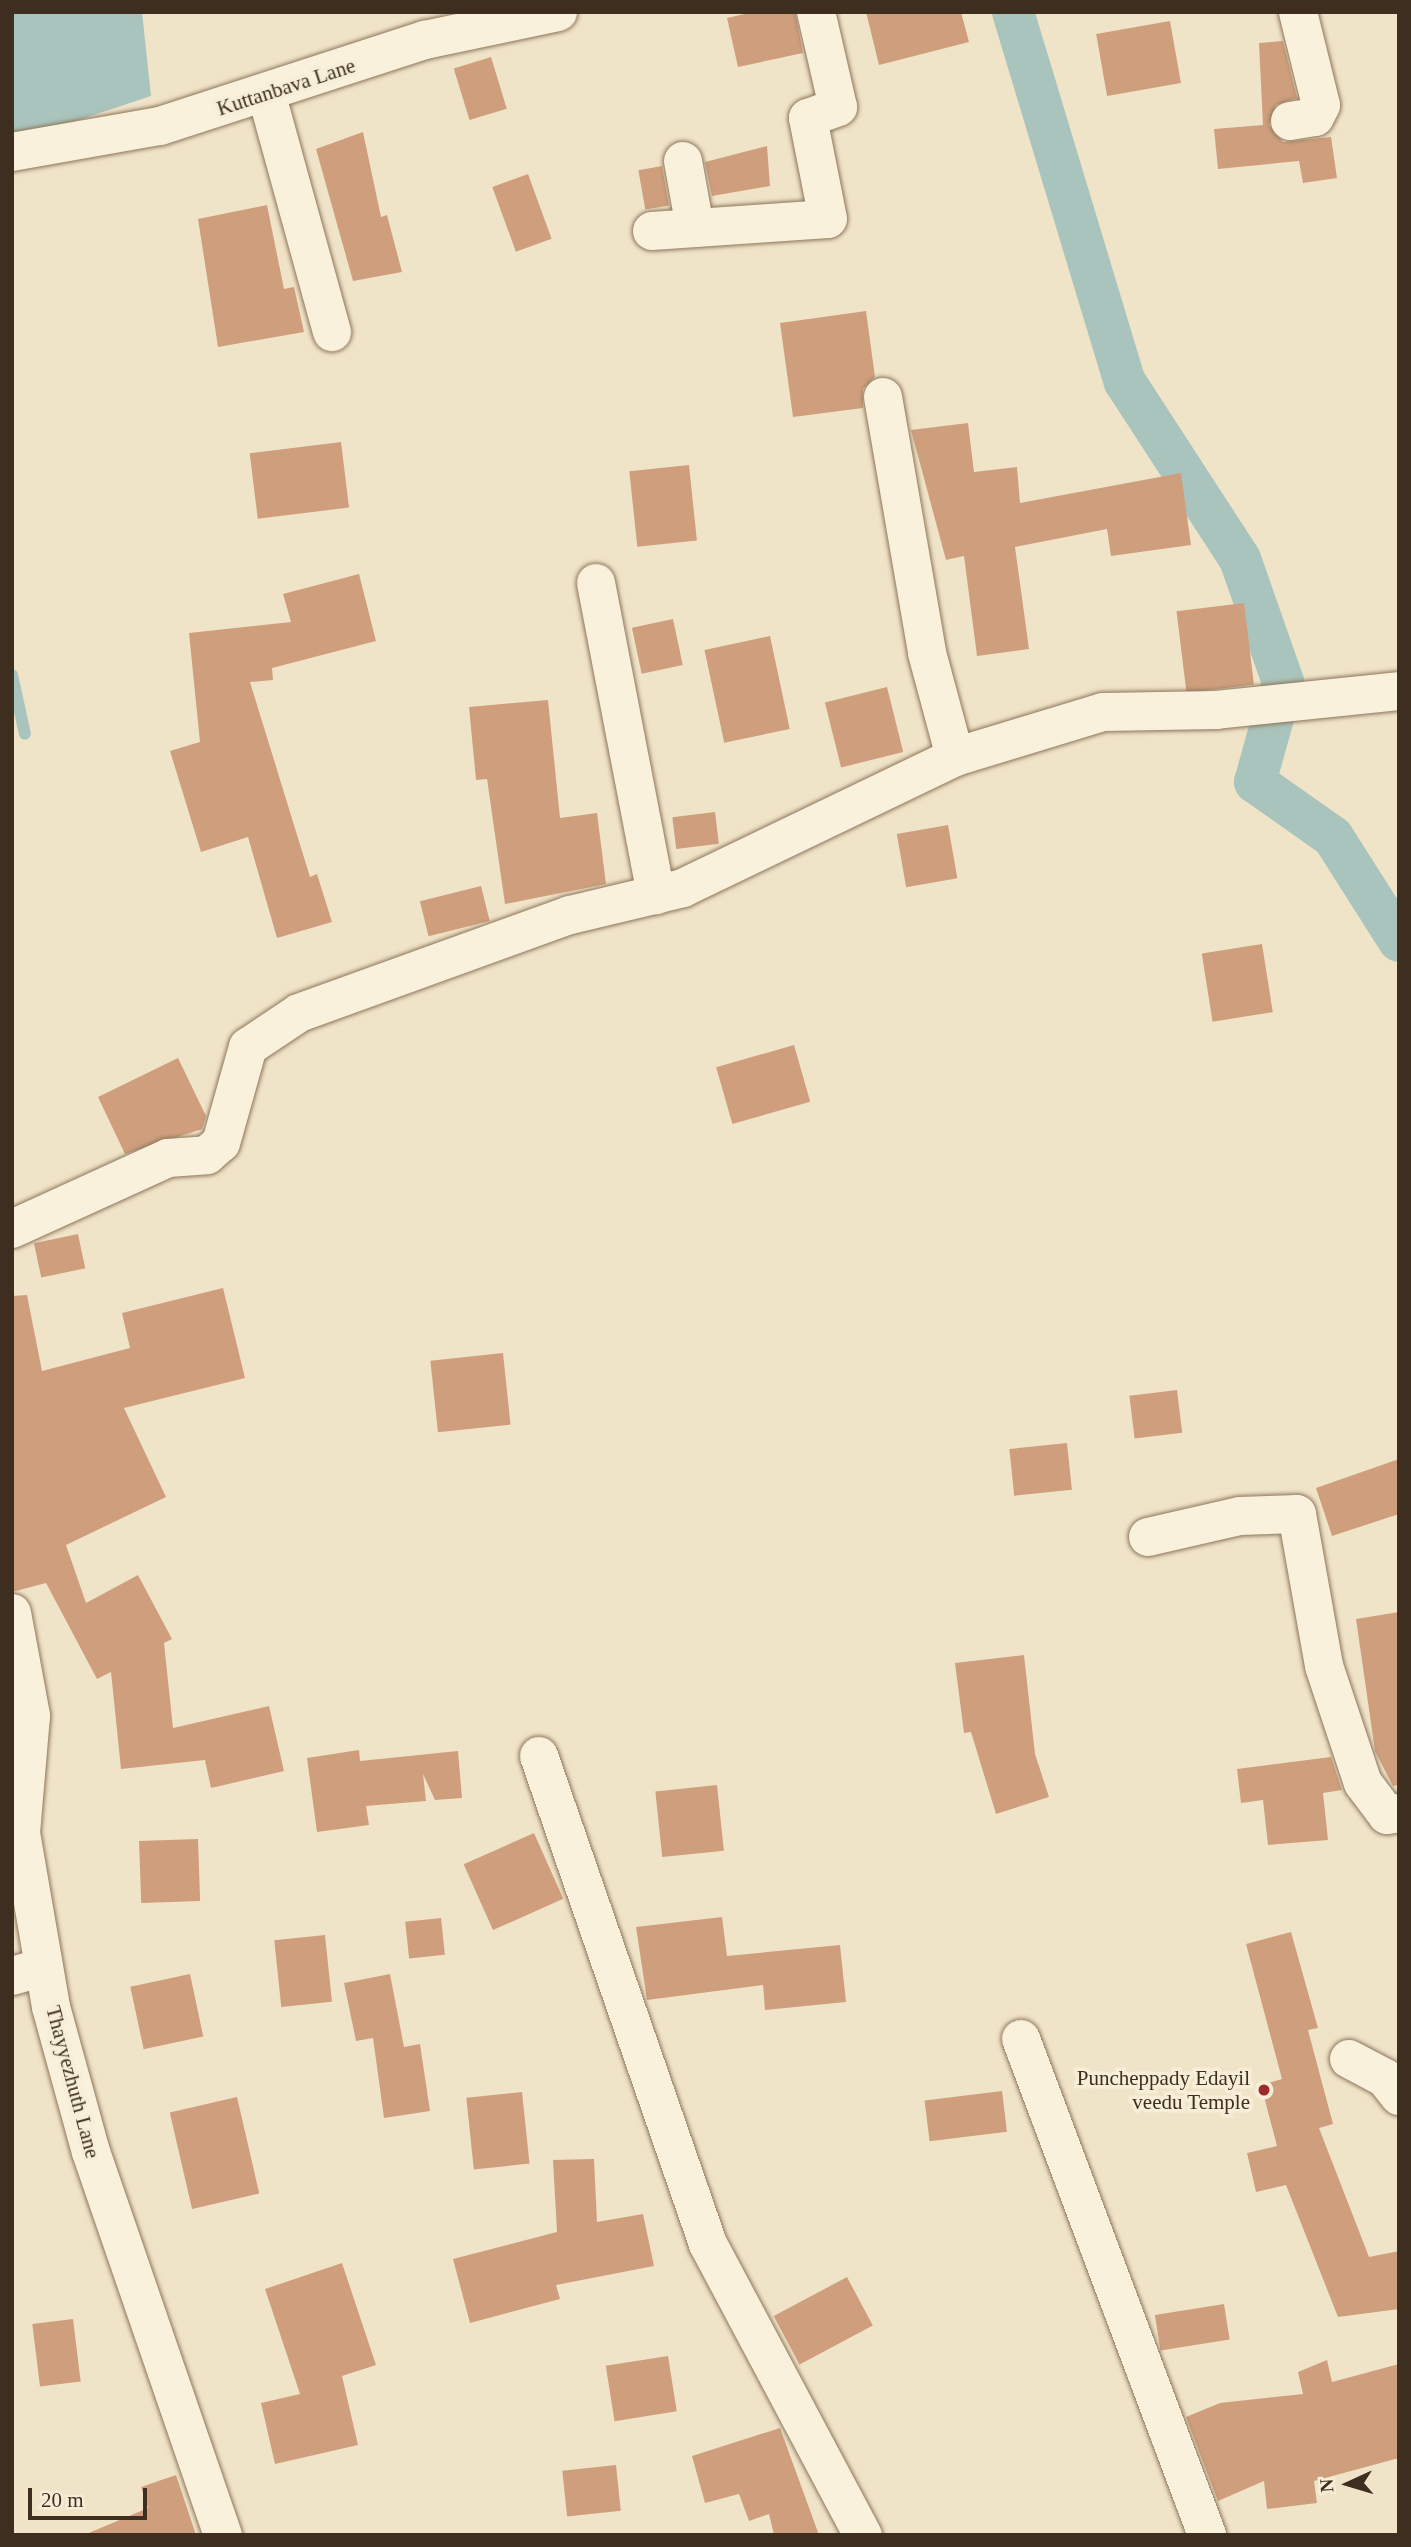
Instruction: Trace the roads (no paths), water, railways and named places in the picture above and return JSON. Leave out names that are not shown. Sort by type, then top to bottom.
[{"type":"street","name":"Kuttanbava Lane","points":[[12,152],[160,127],[267,96],[425,40],[558,12]]},
{"type":"street","points":[[652,231],[828,219],[808,118],[838,107],[816,12]]},
{"type":"street","points":[[1290,121],[1315,117],[1321,105],[1298,12]]},
{"type":"street","points":[[267,96],[332,332]]},
{"type":"street","points":[[683,161],[695,228]]},
{"type":"street","points":[[883,397],[927,653],[955,757]]},
{"type":"street","points":[[596,583],[656,895]]},
{"type":"street","points":[[12,1229],[156,1162],[207,1155],[221,1143],[248,1047],[299,1013],[570,915],[696,883],[955,757],[1102,712],[1254,704],[1399,691]]},
{"type":"street","points":[[1148,1537],[1240,1516],[1297,1514],[1324,1666],[1363,1783],[1387,1815],[1399,1813]]},
{"type":"street","name":"Thayyezhuth Lane","points":[[12,1613],[31,1716],[21,1833],[28,1971],[223,2535]]},
{"type":"street","points":[[539,1756],[708,2244],[863,2535]]},
{"type":"street","points":[[1021,2039],[1207,2535]]},
{"type":"street","points":[[1349,2059],[1385,2077],[1399,2096]]},
{"type":"water","points":[[12,12],[142,12],[151,96],[43,132],[12,134]]},
{"type":"waterway","points":[[1013,12],[1125,382],[1240,559],[1283,682],[1255,782],[1333,837],[1399,941]]},
{"type":"waterway","points":[[12,675],[25,734]]},
{"type":"place","name":"Puncheppady Edayil veedu Temple","points":[[1264,2090]]}]
